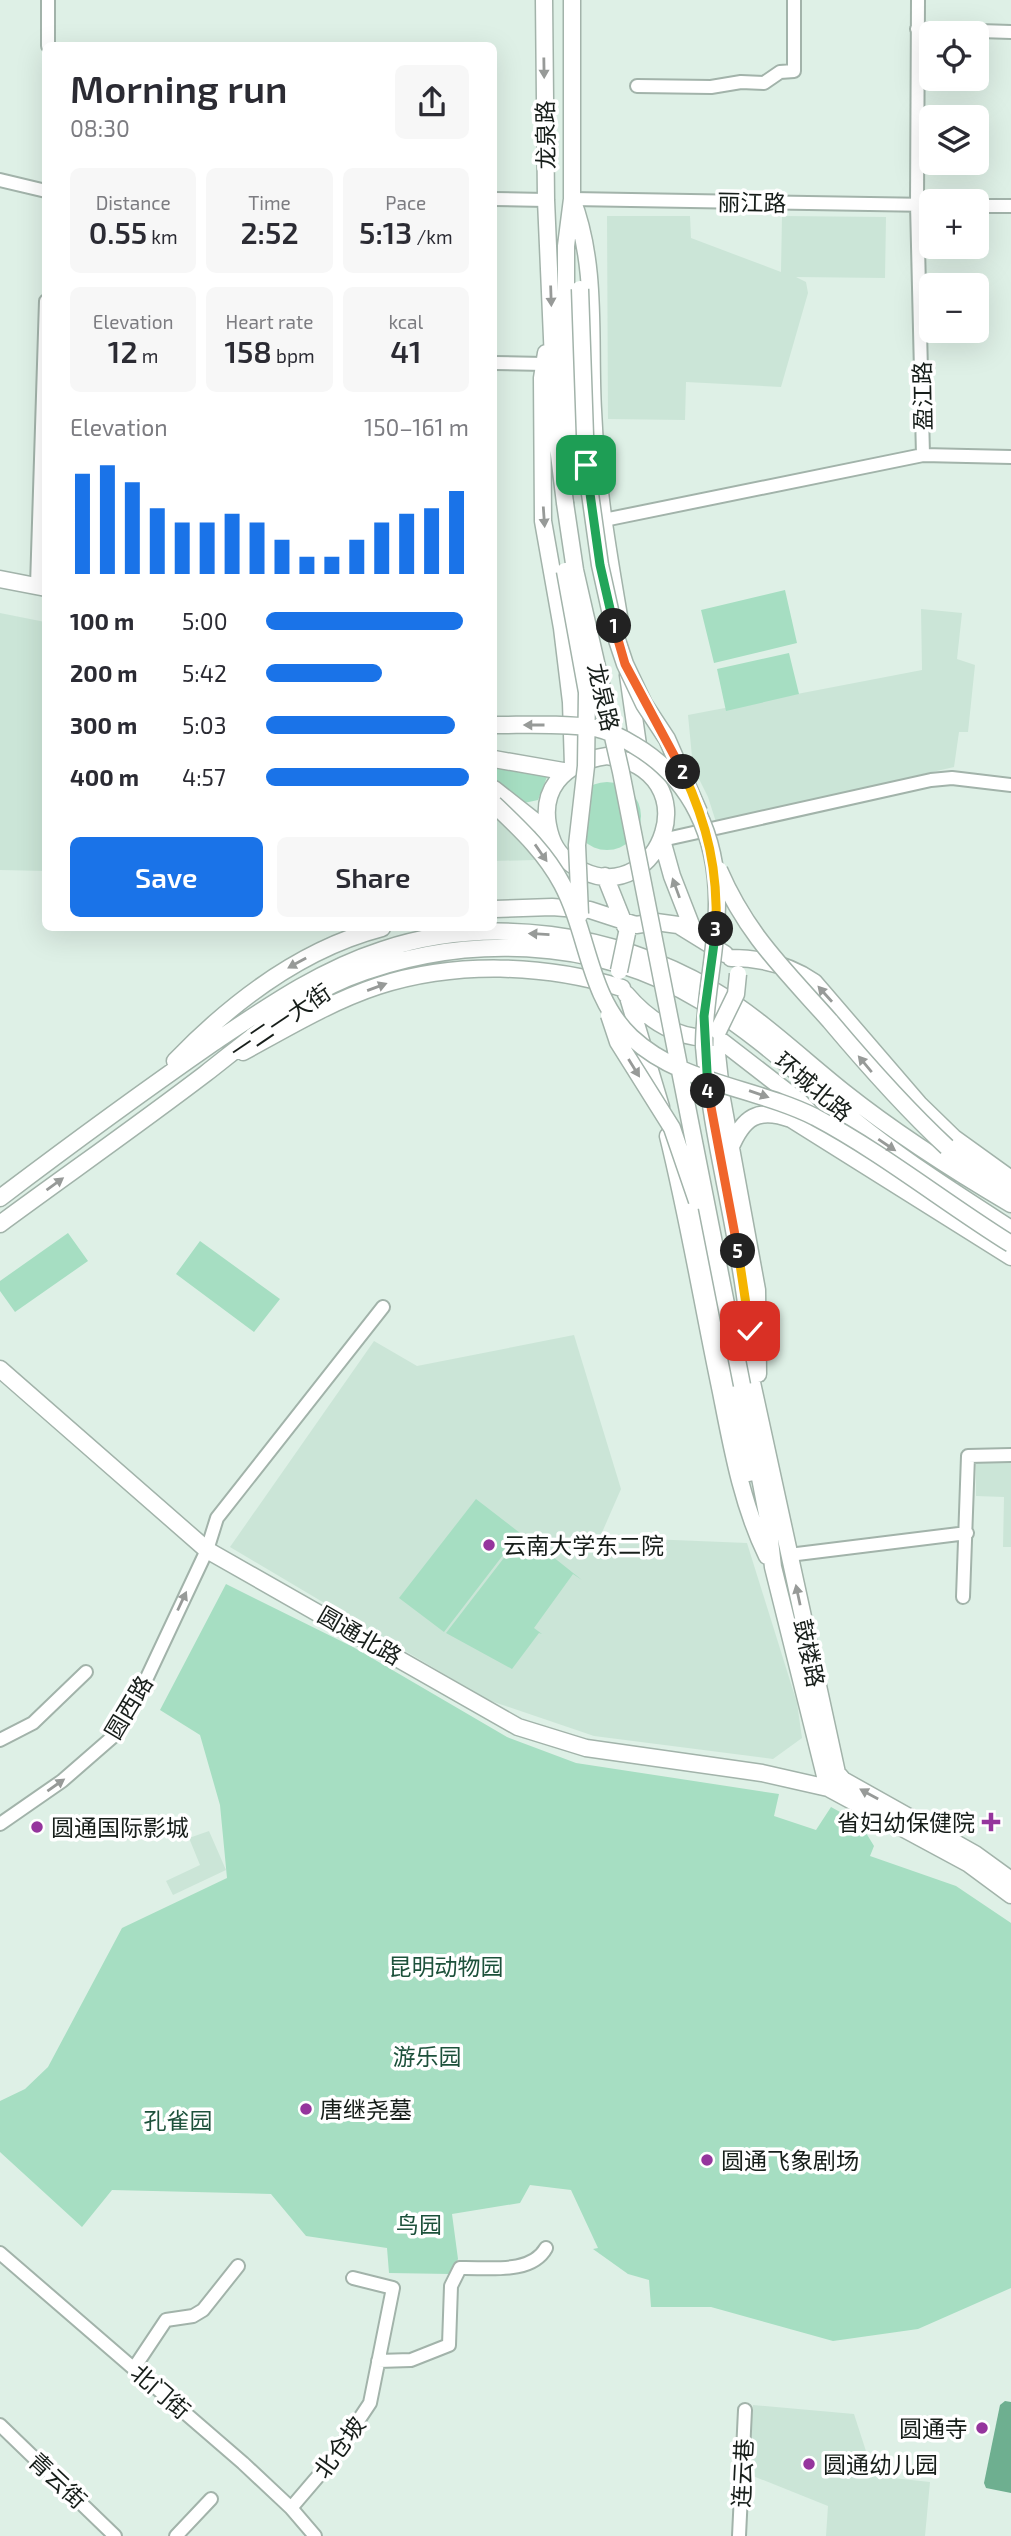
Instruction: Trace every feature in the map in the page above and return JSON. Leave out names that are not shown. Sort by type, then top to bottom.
[{"type":"main road","name":"龙泉路","points":[[544,0],[546,200],[556,430],[565,502],[575,570],[621,772],[742,1385]]},
{"type":"main road","name":"龙泉路","points":[[572,0],[572,199],[566,246],[565,502],[584,568],[630,770],[745,1332]]},
{"type":"main road","points":[[572,199],[580,289],[586,465],[600,565],[625,664],[644,704],[667,739],[699,812],[715,861],[740,915],[776,962],[871,1071],[947,1147],[1011,1191]]},
{"type":"main road","points":[[572,199],[583,236],[589,286],[592,408],[604,520],[641,766]]},
{"type":"main road","points":[[552,327],[544,364],[543,521],[562,628],[571,702],[568,768],[547,806],[547,824],[552,841]]},
{"type":"main road","points":[[565,502],[560,547],[587,692],[586,766],[577,845],[581,930]]},
{"type":"main road","points":[[0,579],[42,590]]},
{"type":"main road","points":[[0,588],[42,590]]},
{"type":"main road","points":[[497,725],[597,729],[626,740],[654,757],[676,777],[699,812]]},
{"type":"main road","points":[[497,760],[568,768],[589,758],[607,755],[625,758],[641,766],[656,781],[665,799],[668,820],[663,840],[649,859],[636,869],[605,876],[573,866],[541,826],[497,791]]},
{"type":"main road","points":[[497,807],[537,845],[562,885],[581,930],[618,1042],[681,1146],[697,1201],[745,1454],[773,1567]]},
{"type":"main road","points":[[663,840],[672,876],[695,935]]},
{"type":"main road","points":[[715,861],[716,934],[704,1016],[704,1046],[707,1090],[742,1268],[745,1332]]},
{"type":"main road","points":[[605,876],[629,926]]},
{"type":"main road","points":[[602,912],[610,909],[615,895]]},
{"type":"main road","points":[[497,908],[552,907],[602,912],[629,926],[656,922],[678,925],[731,958],[769,961],[798,971],[814,982],[954,1138],[1011,1179]]},
{"type":"main road","points":[[629,926],[611,959],[653,1076],[684,1199],[737,1471],[755,1532],[773,1567]]},
{"type":"main road","points":[[156,1081],[205,1030],[269,978],[340,942],[373,931]]},
{"type":"main road","name":"一二一大街","points":[[0,1198],[156,1081],[267,1006],[332,969],[384,949],[437,938],[494,933],[548,934],[611,959]]},
{"type":"main road","name":"一二一大街","points":[[0,1224],[207,1072],[249,1037],[300,1003],[345,979],[399,961],[457,950],[509,947],[559,950],[611,959]]},
{"type":"main road","points":[[731,958],[738,974],[736,994],[717,1033],[730,1149],[757,1290],[758,1405]]},
{"type":"main road","name":"环城北路","points":[[611,959],[679,971],[715,991],[915,1147],[1011,1204]]},
{"type":"main road","name":"环城北路","points":[[611,959],[698,999],[749,1031],[870,1133],[1011,1228]]},
{"type":"main road","points":[[207,1072],[281,1031],[375,987],[412,976],[452,969],[509,969],[548,973],[625,993],[652,1020],[691,1037],[717,1033],[799,1101],[862,1163]]},
{"type":"main road","points":[[606,1007],[631,1037],[663,1062],[762,1095],[815,1118],[1011,1244]]},
{"type":"main road","points":[[730,1149],[745,1122],[754,1116],[774,1113],[806,1127],[1011,1257]]},
{"type":"main road","name":"鼓楼路","points":[[745,1332],[827,1734],[833,1779]]},
{"type":"main road","name":"圆通北路","points":[[0,1369],[207,1549],[519,1727],[586,1748],[779,1777],[833,1779]]},
{"type":"main road","name":"鼓楼路","points":[[742,1385],[767,1514],[773,1567],[819,1758],[833,1779]]},
{"type":"main road","points":[[779,1777],[802,1773],[819,1758],[827,1734]]},
{"type":"main road","points":[[833,1779],[975,1854],[1011,1880]]},
{"type":"main road","points":[[833,1779],[969,1864],[1011,1895]]},
{"type":"street","points":[[48,0],[48,42]]},
{"type":"street","points":[[637,86],[711,87],[741,82],[764,83],[780,72],[794,71],[794,0]]},
{"type":"street","name":"盈江路","points":[[918,0],[917,204],[923,455]]},
{"type":"street","points":[[917,29],[1011,32]]},
{"type":"street","points":[[0,180],[42,190]]},
{"type":"street","points":[[497,199],[546,200]]},
{"type":"street","name":"丽江路","points":[[572,199],[917,204]]},
{"type":"street","points":[[989,206],[1011,206]]},
{"type":"street","points":[[497,363],[544,364]]},
{"type":"street","points":[[604,520],[923,455],[1011,457]]},
{"type":"street","points":[[663,840],[931,780],[952,778],[1011,785]]},
{"type":"street","name":"圆西路","points":[[0,1824],[62,1781],[116,1734],[136,1702],[207,1549],[217,1518],[237,1489],[383,1307]]},
{"type":"street","points":[[963,1597],[968,1456],[1011,1455]]},
{"type":"street","points":[[789,1555],[967,1533]]},
{"type":"street","points":[[0,1740],[33,1723],[86,1672]]},
{"type":"street","points":[[378,2361],[411,2360],[449,2345],[451,2287],[460,2268],[522,2266],[541,2258],[546,2248]]},
{"type":"street","name":"北门街","points":[[0,2253],[291,2508],[315,2536]]},
{"type":"street","points":[[134,2368],[166,2320],[193,2316],[203,2310],[238,2266]]},
{"type":"street","name":"北仓坡","points":[[291,2508],[332,2460],[370,2403],[393,2288],[353,2278]]},
{"type":"street","name":"连云巷","points":[[739,2536],[746,2410]]},
{"type":"street","name":"青云街","points":[[0,2425],[115,2536]]},
{"type":"street","name":"青云街","points":[[0,2432],[108,2536]]},
{"type":"street","points":[[176,2536],[211,2499]]},
{"type":"shaded area","points":[[607,216],[690,216],[691,238],[781,272],[782,216],[886,217],[885,278],[796,277],[806,282],[808,293],[781,387],[686,382],[685,420],[608,419]]},
{"type":"shaded area","points":[[921,609],[962,613],[957,659],[975,665],[968,732],[959,732],[954,767],[716,822],[708,797],[693,767],[688,715],[922,670]]},
{"type":"shaded area","points":[[0,613],[42,621],[42,871],[0,870]]},
{"type":"shaded area","points":[[497,819],[512,830],[535,860],[497,861]]},
{"type":"shaded area","name":"云南大学东二院","points":[[574,1335],[621,1489],[600,1537],[747,1543],[797,1703],[802,1738],[773,1759],[594,1736],[488,1700],[230,1547],[374,1341],[417,1366]]},
{"type":"shaded area","points":[[976,1461],[1011,1462],[1011,1547],[1003,1547],[1004,1497],[976,1496]]},
{"type":"shaded area","points":[[209,1831],[226,1870],[173,1895],[166,1881],[200,1865],[189,1838]]},
{"type":"shaded area","points":[[1005,2401],[1011,2402],[1011,2493],[986,2488],[984,2483],[1000,2405]]},
{"type":"shaded area","name":"圆通幼儿园","points":[[753,2405],[854,2414],[874,2476],[930,2482],[925,2536],[826,2536],[828,2506],[748,2474]]},
{"type":"green space","points":[[785,590],[797,643],[714,663],[701,610]]},
{"type":"green space","points":[[789,653],[799,694],[726,711],[717,669]]},
{"type":"green space","points":[[497,765],[547,777],[538,800],[524,803],[497,781]]},
{"type":"green space","points":[[607,782],[620,785],[631,792],[638,803],[641,816],[638,829],[631,840],[620,847],[607,850],[594,847],[583,840],[576,829],[573,816],[576,803],[583,792],[594,785]]},
{"type":"green space","points":[[68,1233],[88,1261],[15,1312],[0,1291],[0,1281]]},
{"type":"green space","points":[[200,1241],[280,1299],[254,1332],[176,1274]]},
{"type":"green space","points":[[476,1499],[520,1533],[444,1632],[399,1598]]},
{"type":"green space","points":[[523,1533],[582,1580],[573,1574],[534,1628],[542,1634],[539,1633],[512,1669],[446,1633]]},
{"type":"green space","name":"昆明动物园","points":[[226,1584],[353,1647],[507,1737],[576,1763],[779,1794],[774,1816],[816,1830],[831,1807],[860,1823],[874,1846],[870,1856],[956,1886],[1011,1923],[1011,2288],[918,2329],[833,2341],[711,2307],[651,2307],[649,2280],[628,2274],[593,2249],[598,2248],[571,2190],[530,2185],[520,2203],[452,2214],[458,2259],[450,2274],[389,2273],[387,2248],[306,2236],[271,2194],[112,2190],[82,2227],[0,2152],[0,2101],[25,2089],[48,2067],[122,1928],[227,1878],[220,1805],[200,1735],[160,1710]]},
{"type":"place","name":"云南大学东二院","points":[[489,1545]]},
{"type":"place","name":"省妇幼保健院","points":[[991,1822]]},
{"type":"place","name":"圆通国际影城","points":[[37,1827]]},
{"type":"place","name":"唐继尧墓","points":[[306,2109]]},
{"type":"place","name":"圆通飞象剧场","points":[[707,2160]]},
{"type":"place","name":"圆通寺","points":[[982,2428]]},
{"type":"place","name":"圆通幼儿园","points":[[809,2464]]},
{"type":"route","points":[[586,465],[600,565],[616,637],[625,664],[644,704],[667,739],[685,776],[706,829],[715,861],[716,934],[704,1016],[707,1090],[742,1268],[750,1331]]},
{"type":"park label","name":"游乐园","points":[[427,2056]]},
{"type":"park label","name":"孔雀园","points":[[178,2120]]},
{"type":"park label","name":"鸟园","points":[[419,2224]]}]
